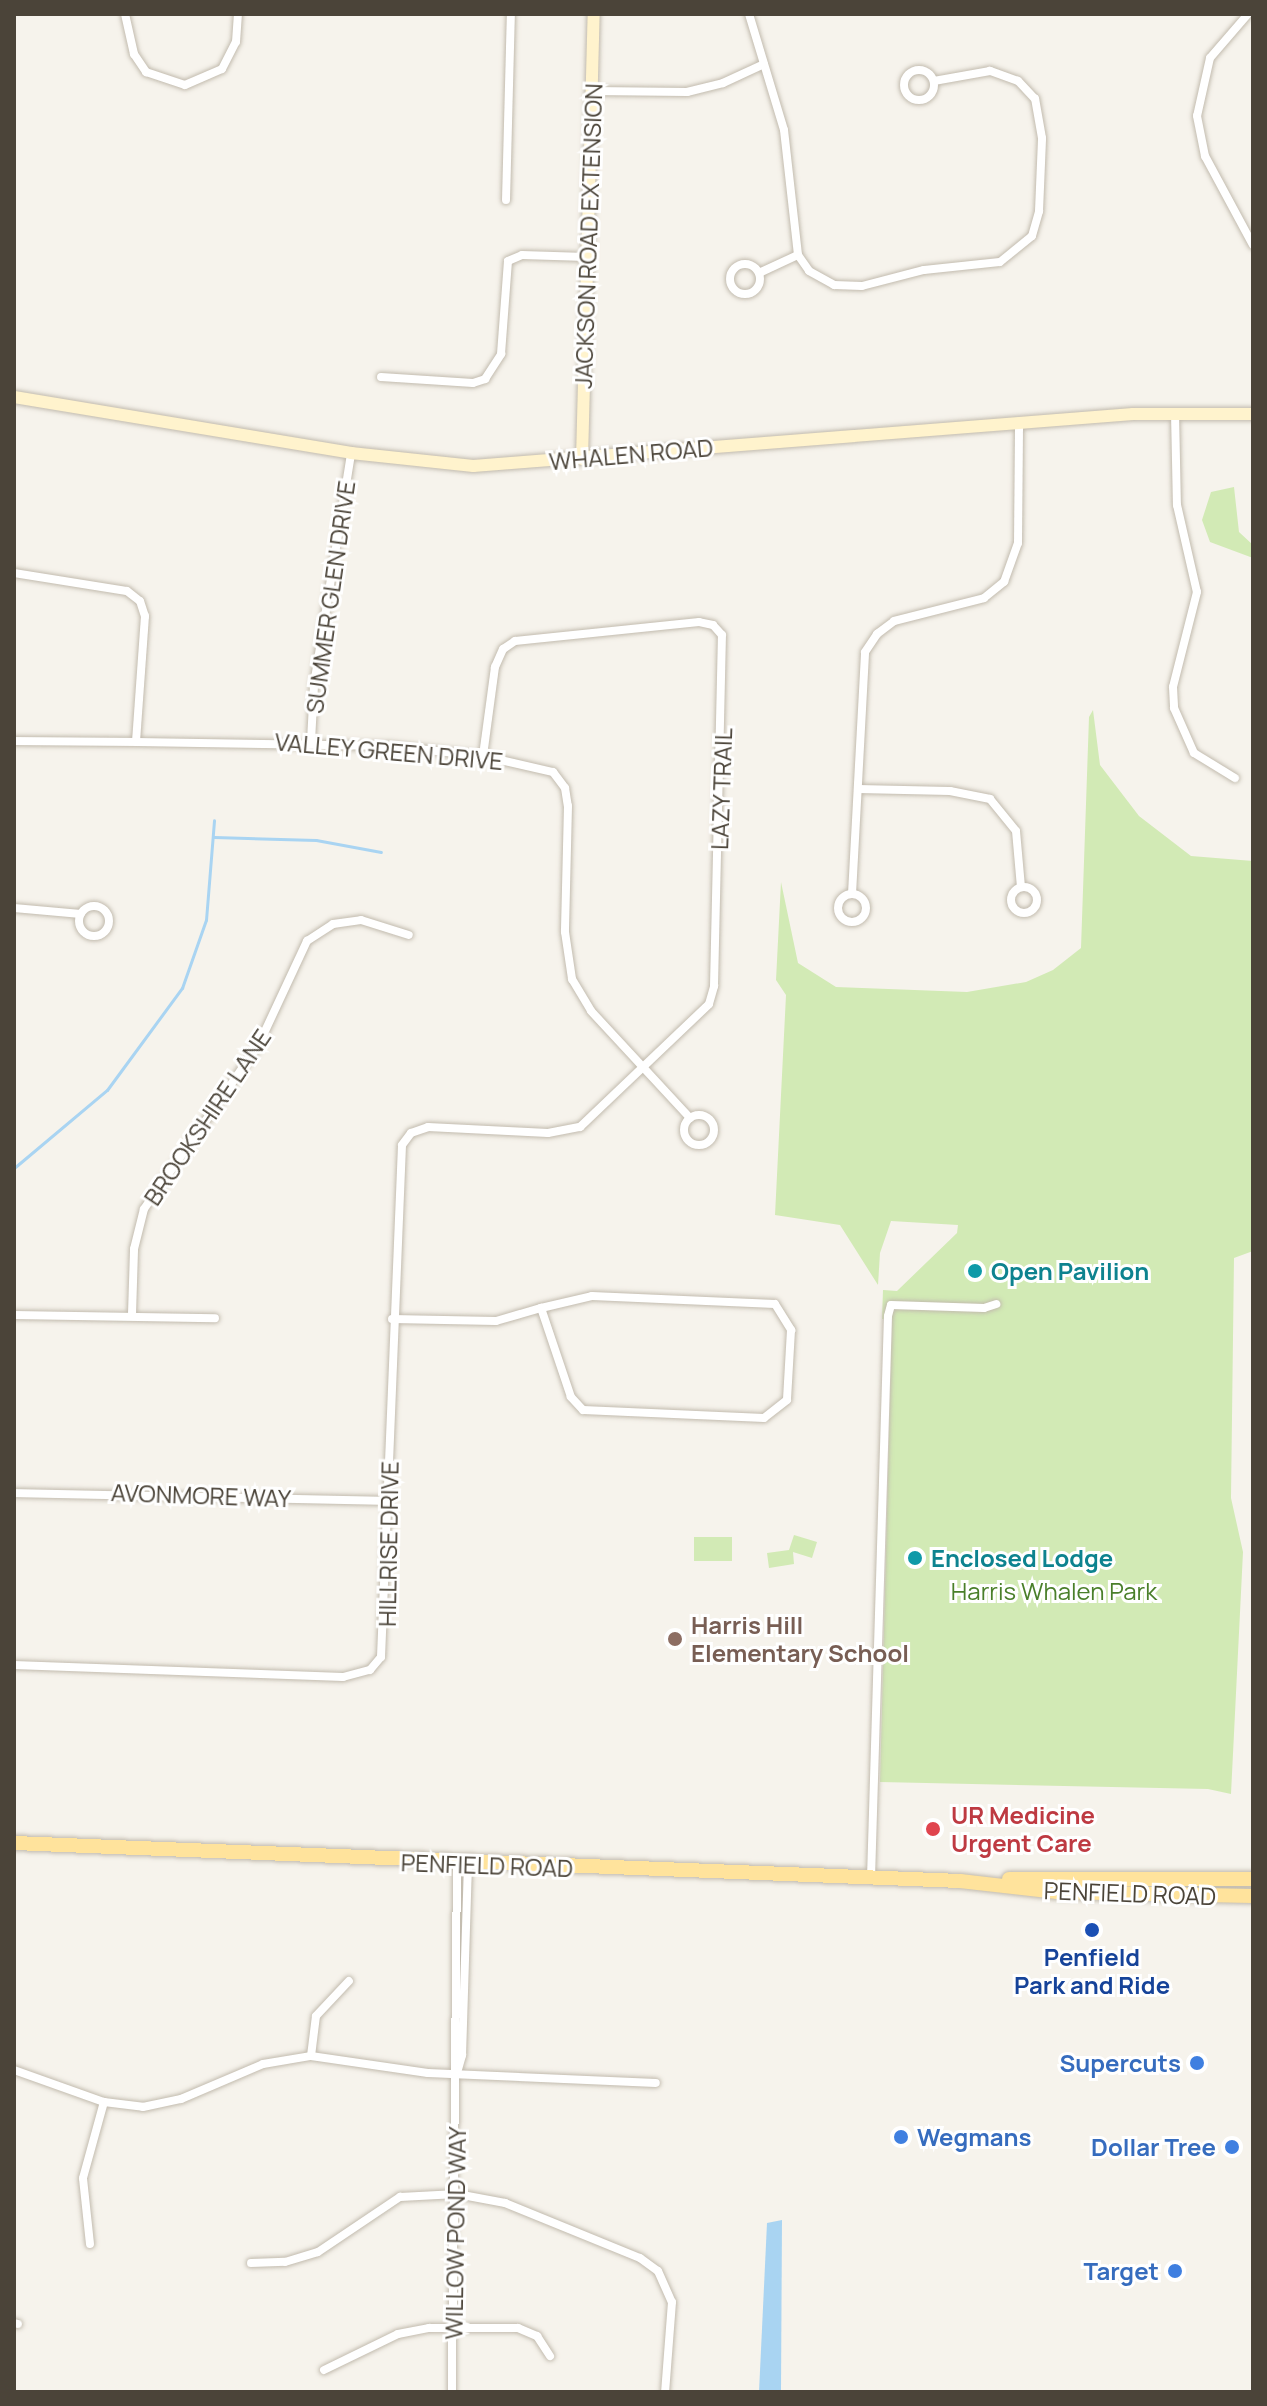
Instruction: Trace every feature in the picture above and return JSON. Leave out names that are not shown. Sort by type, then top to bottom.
[{"type":"main road","name":"PENFIELD ROAD","points":[[14,1843],[463,1864],[960,1881],[1253,1879]]},
{"type":"main road","name":"PENFIELD ROAD","points":[[960,1881],[1057,1892],[1253,1896]]},
{"type":"street","points":[[125,14],[134,54],[146,72],[185,85],[222,69],[236,42],[238,14]]},
{"type":"street","points":[[506,200],[511,14]]},
{"type":"street","name":"JACKSON ROAD EXTENSION","points":[[582,459],[594,14]]},
{"type":"street","points":[[749,14],[789,159],[798,255],[820,279],[847,287],[924,270],[1000,262],[1026,244],[1039,211],[1041,124],[1035,99],[1018,81],[990,71],[934,81]]},
{"type":"street","points":[[1248,14],[1210,58],[1197,116],[1205,156],[1253,245]]},
{"type":"street","points":[[592,91],[687,92],[723,83],[764,64]]},
{"type":"street","points":[[381,377],[473,383],[485,379],[501,354],[508,261],[522,255],[586,257]]},
{"type":"street","points":[[759,273],[798,255]]},
{"type":"street","name":"WHALEN ROAD","points":[[14,397],[351,453],[473,466],[1019,422],[1175,413],[1253,414]]},
{"type":"street","points":[[1175,413],[1176,495],[1197,592],[1173,687],[1174,708],[1194,753],[1235,778]]},
{"type":"street","points":[[852,894],[860,671],[870,642],[894,621],[992,594],[1009,573],[1018,543],[1019,422]]},
{"type":"street","name":"SUMMER GLEN DRIVE","points":[[311,741],[314,685],[351,453]]},
{"type":"street","points":[[14,573],[119,589],[140,601],[145,616],[136,742]]},
{"type":"street","name":"LAZY TRAIL","points":[[483,756],[498,657],[515,641],[699,622],[713,625],[722,635],[713,998],[644,1068],[573,1130],[483,1129]]},
{"type":"street","name":"VALLEY GREEN DRIVE","points":[[14,741],[311,741],[483,756],[543,767],[560,779],[568,806],[565,932],[572,979],[591,1011],[690,1118]]},
{"type":"street","points":[[858,789],[950,791],[990,799],[1016,831],[1021,887]]},
{"type":"street","points":[[14,908],[81,914]]},
{"type":"street","name":"BROOKSHIRE LANE","points":[[132,1314],[134,1249],[144,1209],[259,1044],[307,941],[333,924],[361,920],[409,935]]},
{"type":"street","name":"HILLRISE DRIVE","points":[[14,1665],[343,1677],[370,1670],[385,1641],[392,1319],[402,1145],[418,1129],[483,1129]]},
{"type":"street","points":[[392,1319],[496,1321],[541,1308],[592,1296],[768,1301],[790,1321],[787,1400],[764,1418],[591,1413],[571,1397],[541,1308]]},
{"type":"street","points":[[871,1878],[888,1316],[891,1305],[984,1308],[996,1304]]},
{"type":"street","points":[[14,1315],[132,1314],[215,1318]]},
{"type":"street","name":"AVONMORE WAY","points":[[14,1493],[388,1501]]},
{"type":"street","name":"WILLOW POND WAY","points":[[452,2392],[457,2073],[452,2054],[463,1864]]},
{"type":"street","points":[[311,2056],[316,2016],[349,1981]]},
{"type":"street","points":[[14,2070],[104,2102],[163,2105],[246,2070],[311,2056],[457,2073],[656,2083]]},
{"type":"street","points":[[90,2244],[83,2178],[104,2102]]},
{"type":"street","points":[[251,2263],[285,2262],[318,2252],[400,2197],[457,2194],[505,2203],[640,2258],[658,2271],[672,2302],[665,2392]]},
{"type":"street","points":[[324,2370],[398,2334],[453,2327],[518,2328],[537,2336],[550,2356]]},
{"type":"green space","points":[[1234,487],[1239,532],[1253,545],[1253,558],[1210,542],[1202,520],[1211,492]]},
{"type":"green space","name":"Harris Whalen Park","points":[[1093,710],[1100,765],[1139,816],[1191,856],[1253,861],[1253,1251],[1234,1258],[1231,1498],[1243,1552],[1231,1794],[1208,1789],[880,1782],[892,1320],[882,1319],[883,1290],[897,1291],[957,1233],[958,1225],[891,1221],[880,1253],[878,1285],[840,1225],[775,1215],[786,995],[776,980],[781,882],[798,963],[836,987],[967,992],[1026,982],[1053,970],[1081,948],[1089,717]]},
{"type":"green space","points":[[794,1535],[817,1542],[812,1558],[793,1552],[794,1564],[769,1568],[767,1553],[789,1550]]},
{"type":"green space","points":[[694,1537],[732,1537],[732,1561],[694,1561]]},
{"type":"water","points":[[782,2220],[781,2392],[759,2392],[767,2223]]},
{"type":"waterway","points":[[14,1168],[107,1090],[182,988],[206,920],[214,820]]},
{"type":"waterway","points":[[214,837],[316,840],[381,852]]},
{"type":"place","name":"Open Pavilion","points":[[975,1271]]},
{"type":"place","name":"Enclosed Lodge","points":[[915,1558]]},
{"type":"place","name":"Harris Hill Elementary School","points":[[675,1639]]},
{"type":"place","name":"UR Medicine Urgent Care","points":[[933,1829]]},
{"type":"place","name":"Penfield Park and Ride","points":[[1092,1930]]},
{"type":"place","name":"Supercuts","points":[[1197,2063]]},
{"type":"place","name":"Wegmans","points":[[901,2137]]},
{"type":"place","name":"Dollar Tree","points":[[1232,2147]]},
{"type":"place","name":"Target","points":[[1175,2271]]}]
